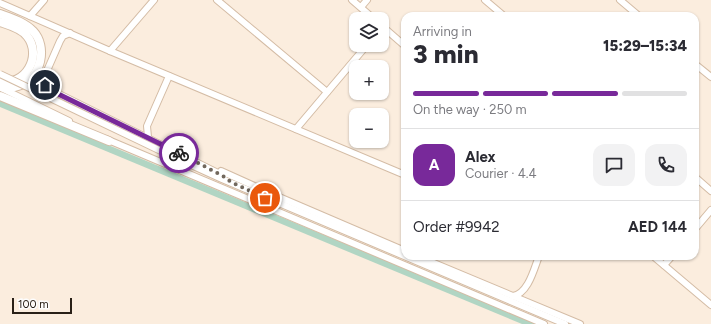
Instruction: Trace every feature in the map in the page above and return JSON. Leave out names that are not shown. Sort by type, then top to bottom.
[{"type":"highway","points":[[0,14],[28,26],[38,39],[41,50],[39,66],[32,78],[20,86],[10,88],[0,87]]},
{"type":"highway","points":[[0,22],[24,33],[32,46],[33,56],[29,70],[22,77],[11,82],[0,81]]},
{"type":"highway","points":[[0,96],[109,141]]},
{"type":"street","points":[[30,16],[44,0]]},
{"type":"street","points":[[110,51],[154,0]]},
{"type":"street","points":[[217,0],[327,92]]},
{"type":"street","points":[[352,0],[366,12]]},
{"type":"street","points":[[361,8],[367,0]]},
{"type":"street","points":[[485,0],[499,12]]},
{"type":"street","points":[[620,0],[634,12]]},
{"type":"street","points":[[0,3],[401,173]]},
{"type":"street","points":[[389,32],[401,43]]},
{"type":"street","points":[[70,33],[63,36],[60,40],[44,77],[45,85],[50,90],[178,152],[223,176],[231,182]]},
{"type":"street","points":[[296,129],[361,52]]},
{"type":"street","points":[[699,67],[711,77]]},
{"type":"street","points":[[0,74],[165,153],[401,254]]},
{"type":"street","points":[[148,137],[148,126],[169,76]]},
{"type":"street","points":[[0,87],[109,141],[544,324]]},
{"type":"street","points":[[137,132],[148,126]]},
{"type":"street","points":[[178,152],[189,153],[226,173],[401,249]]},
{"type":"street","points":[[699,180],[711,191]]},
{"type":"street","points":[[699,224],[711,210]]},
{"type":"street","points":[[414,260],[564,324]]},
{"type":"street","points":[[427,260],[580,324]]},
{"type":"street","points":[[513,296],[520,294],[525,288],[537,260]]},
{"type":"street","points":[[658,260],[711,304]]},
{"type":"street","points":[[664,265],[668,260]]},
{"type":"street","points":[[525,288],[528,302]]},
{"type":"green space","points":[[0,100],[538,324],[522,324],[0,107]]},
{"type":"way so far","points":[[179,153],[227,178],[231,182],[265,198]]},
{"type":"route","points":[[45,85],[50,90],[179,153]]}]
